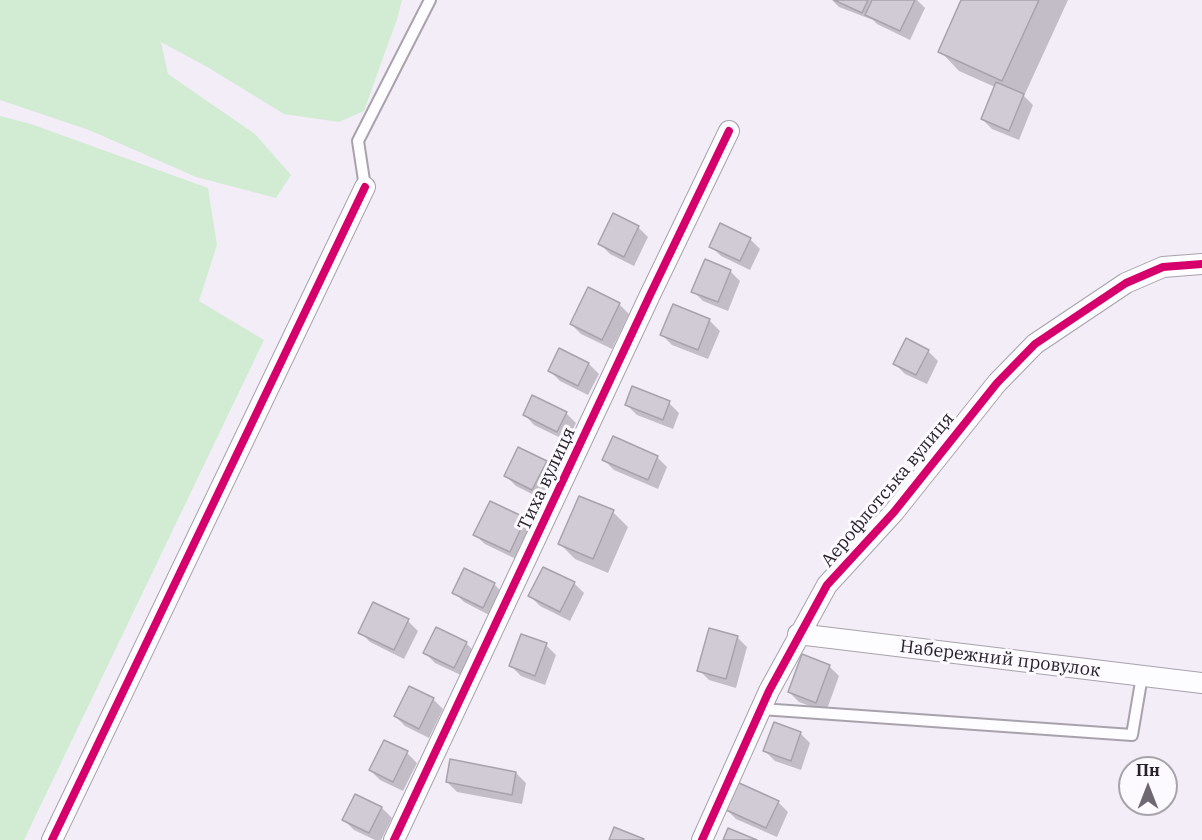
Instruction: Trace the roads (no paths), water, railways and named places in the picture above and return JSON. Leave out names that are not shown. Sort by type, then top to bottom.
[{"type":"street","name":"Тиха вулиця","points":[[394,840],[729,131]]},
{"type":"street","points":[[52,840],[365,187]]},
{"type":"street","name":"Аерофлотська вулиця","points":[[702,840],[761,709],[798,634],[827,585],[894,512],[997,383],[1035,344],[1126,283],[1162,267],[1202,264]]},
{"type":"street","name":"Набережний провулок","points":[[798,634],[1202,682]]},
{"type":"lane","points":[[365,187],[358,141],[430,0]]},
{"type":"lane","points":[[761,709],[1132,735],[1142,676]]}]
